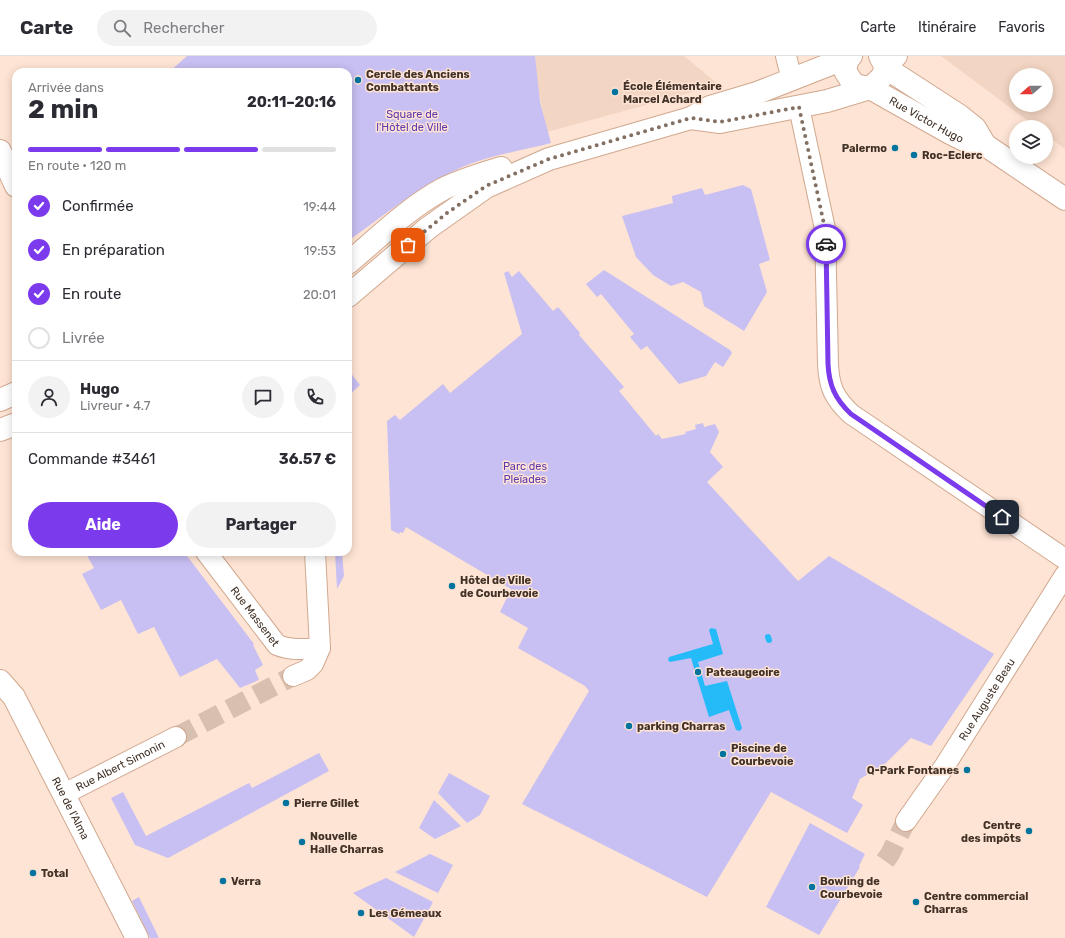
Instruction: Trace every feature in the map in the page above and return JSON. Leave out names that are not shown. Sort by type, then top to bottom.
[{"type":"main road","points":[[352,260],[414,209],[443,190],[464,180],[500,169],[549,159],[691,118],[710,107],[792,80],[848,56]]},
{"type":"main road","name":"Rue Victor Hugo","points":[[848,56],[845,71],[849,80],[854,85],[870,88],[950,134],[966,141],[986,145]]},
{"type":"main road","points":[[691,118],[720,122],[799,107],[870,88],[882,77],[888,60]]},
{"type":"main road","name":"Rue Victor Hugo","points":[[888,60],[975,128],[986,145],[1065,199]]},
{"type":"main road","points":[[792,80],[799,107]]},
{"type":"main road","points":[[0,151],[12,177]]},
{"type":"main road","points":[[352,293],[428,228],[486,186],[549,159]]},
{"type":"main road","points":[[0,400],[12,395]]},
{"type":"main road","points":[[0,430],[12,426]]},
{"type":"main road","name":"Rue de l'Alma","points":[[0,681],[14,697],[137,938]]},
{"type":"street","points":[[786,56],[792,80]]},
{"type":"street","points":[[799,107],[825,229],[829,382],[835,396],[851,414],[1065,559]]},
{"type":"street","name":"Rue Massenet","points":[[209,556],[277,645],[287,649],[300,650],[320,648]]},
{"type":"street","points":[[293,676],[307,670],[313,664],[320,648],[315,556]]},
{"type":"street","name":"Rue Auguste Beau","points":[[906,821],[944,767],[1065,575]]},
{"type":"street","name":"Rue Albert Simonin","points":[[64,794],[176,737]]},
{"type":"shaded area","name":"École Élémentaire Marcel Achard","points":[[535,56],[684,56],[719,85],[547,132],[537,84]]},
{"type":"shaded area","points":[[941,56],[1065,56],[1065,149],[1053,140],[1053,120],[1027,120],[1016,112],[1053,112],[1053,68],[1009,68],[1009,107]]},
{"type":"green space","name":"Square de l'Hôtel de Ville","points":[[187,56],[535,56],[540,102],[551,143],[469,164],[443,176],[415,193],[352,238],[352,68],[174,68]]},
{"type":"green space","points":[[743,185],[751,189],[770,260],[759,264],[767,292],[744,331],[704,306],[701,292],[683,282],[671,286],[653,275],[636,257],[622,216],[673,203],[672,196],[702,188],[705,195]]},
{"type":"green space","points":[[604,270],[730,350],[732,353],[723,367],[715,362],[706,376],[679,384],[647,346],[641,350],[630,337],[634,334],[601,294],[597,297],[586,284]]},
{"type":"green space","name":"Parc des Pleïades","points":[[508,271],[512,277],[519,271],[553,311],[558,307],[580,333],[579,335],[624,387],[619,391],[656,436],[658,434],[662,439],[686,434],[685,432],[696,429],[695,425],[703,423],[704,427],[715,424],[719,432],[710,452],[723,467],[707,482],[798,581],[829,556],[994,654],[931,746],[911,738],[886,763],[860,779],[852,798],[863,805],[847,833],[771,792],[707,897],[522,804],[589,691],[585,686],[518,648],[528,628],[500,612],[511,589],[406,527],[403,533],[400,532],[399,534],[391,530],[387,421],[395,415],[400,420],[443,384],[450,393],[522,334],[504,273]]},
{"type":"green space","points":[[352,375],[360,385],[352,392]]},
{"type":"green space","points":[[87,556],[187,556],[254,644],[253,645],[263,665],[255,670],[259,680],[240,688],[217,659],[180,677],[154,627],[138,634],[121,600],[101,610],[82,574],[94,568]]},
{"type":"green space","points":[[335,556],[342,556],[344,576],[337,589]]},
{"type":"green space","points":[[319,753],[329,771],[168,858],[135,845],[111,798],[123,792],[146,836],[249,783],[252,788]]},
{"type":"green space","points":[[449,773],[490,796],[480,815],[467,823],[438,793]]},
{"type":"green space","points":[[434,800],[461,826],[435,839],[419,828]]},
{"type":"green space","name":"Bowling de Courbevoie","points":[[810,823],[865,854],[859,866],[860,867],[819,935],[766,907]]},
{"type":"green space","points":[[430,854],[453,865],[438,893],[395,872]]},
{"type":"green space","points":[[386,878],[433,902],[414,937],[353,893]]},
{"type":"green space","points":[[139,897],[159,938],[150,938],[132,901]]},
{"type":"water","name":"Pateaugeoire","points":[[711,628],[716,629],[723,654],[698,662],[705,686],[727,681],[742,728],[740,731],[736,730],[729,710],[709,717],[691,658],[670,662],[668,660],[669,657],[713,644],[709,630]]},
{"type":"tunnel","points":[[176,737],[293,676]]},
{"type":"tunnel","points":[[885,861],[906,821]]},
{"type":"way so far","points":[[408,245],[447,213],[486,186],[549,159],[691,118],[720,122],[799,107],[825,229],[826,244]]},
{"type":"place","name":"Cercle des Anciens Combattants","points":[[358,80]]},
{"type":"place","name":"École Élémentaire Marcel Achard","points":[[615,92]]},
{"type":"place","name":"Palermo","points":[[895,148]]},
{"type":"place","name":"Roc-Eclerc","points":[[914,155]]},
{"type":"place","name":"Hôtel de Ville de Courbevoie","points":[[452,586]]},
{"type":"place","name":"Pateaugeoire","points":[[698,672]]},
{"type":"place","name":"parking Charras","points":[[629,726]]},
{"type":"place","name":"Piscine de Courbevoie","points":[[723,754]]},
{"type":"place","name":"Q-Park Fontanes","points":[[967,770]]},
{"type":"place","name":"Pierre Gillet","points":[[286,803]]},
{"type":"place","name":"Centre des impôts","points":[[1029,831]]},
{"type":"place","name":"Nouvelle Halle Charras","points":[[302,842]]},
{"type":"place","name":"Total","points":[[33,873]]},
{"type":"place","name":"Verra","points":[[223,881]]},
{"type":"place","name":"Bowling de Courbevoie","points":[[812,887]]},
{"type":"place","name":"Centre commercial Charras","points":[[916,902]]},
{"type":"place","name":"Les Gémeaux","points":[[361,913]]},
{"type":"route","points":[[826,244],[829,382],[835,396],[841,405],[851,414],[1002,517]]}]
